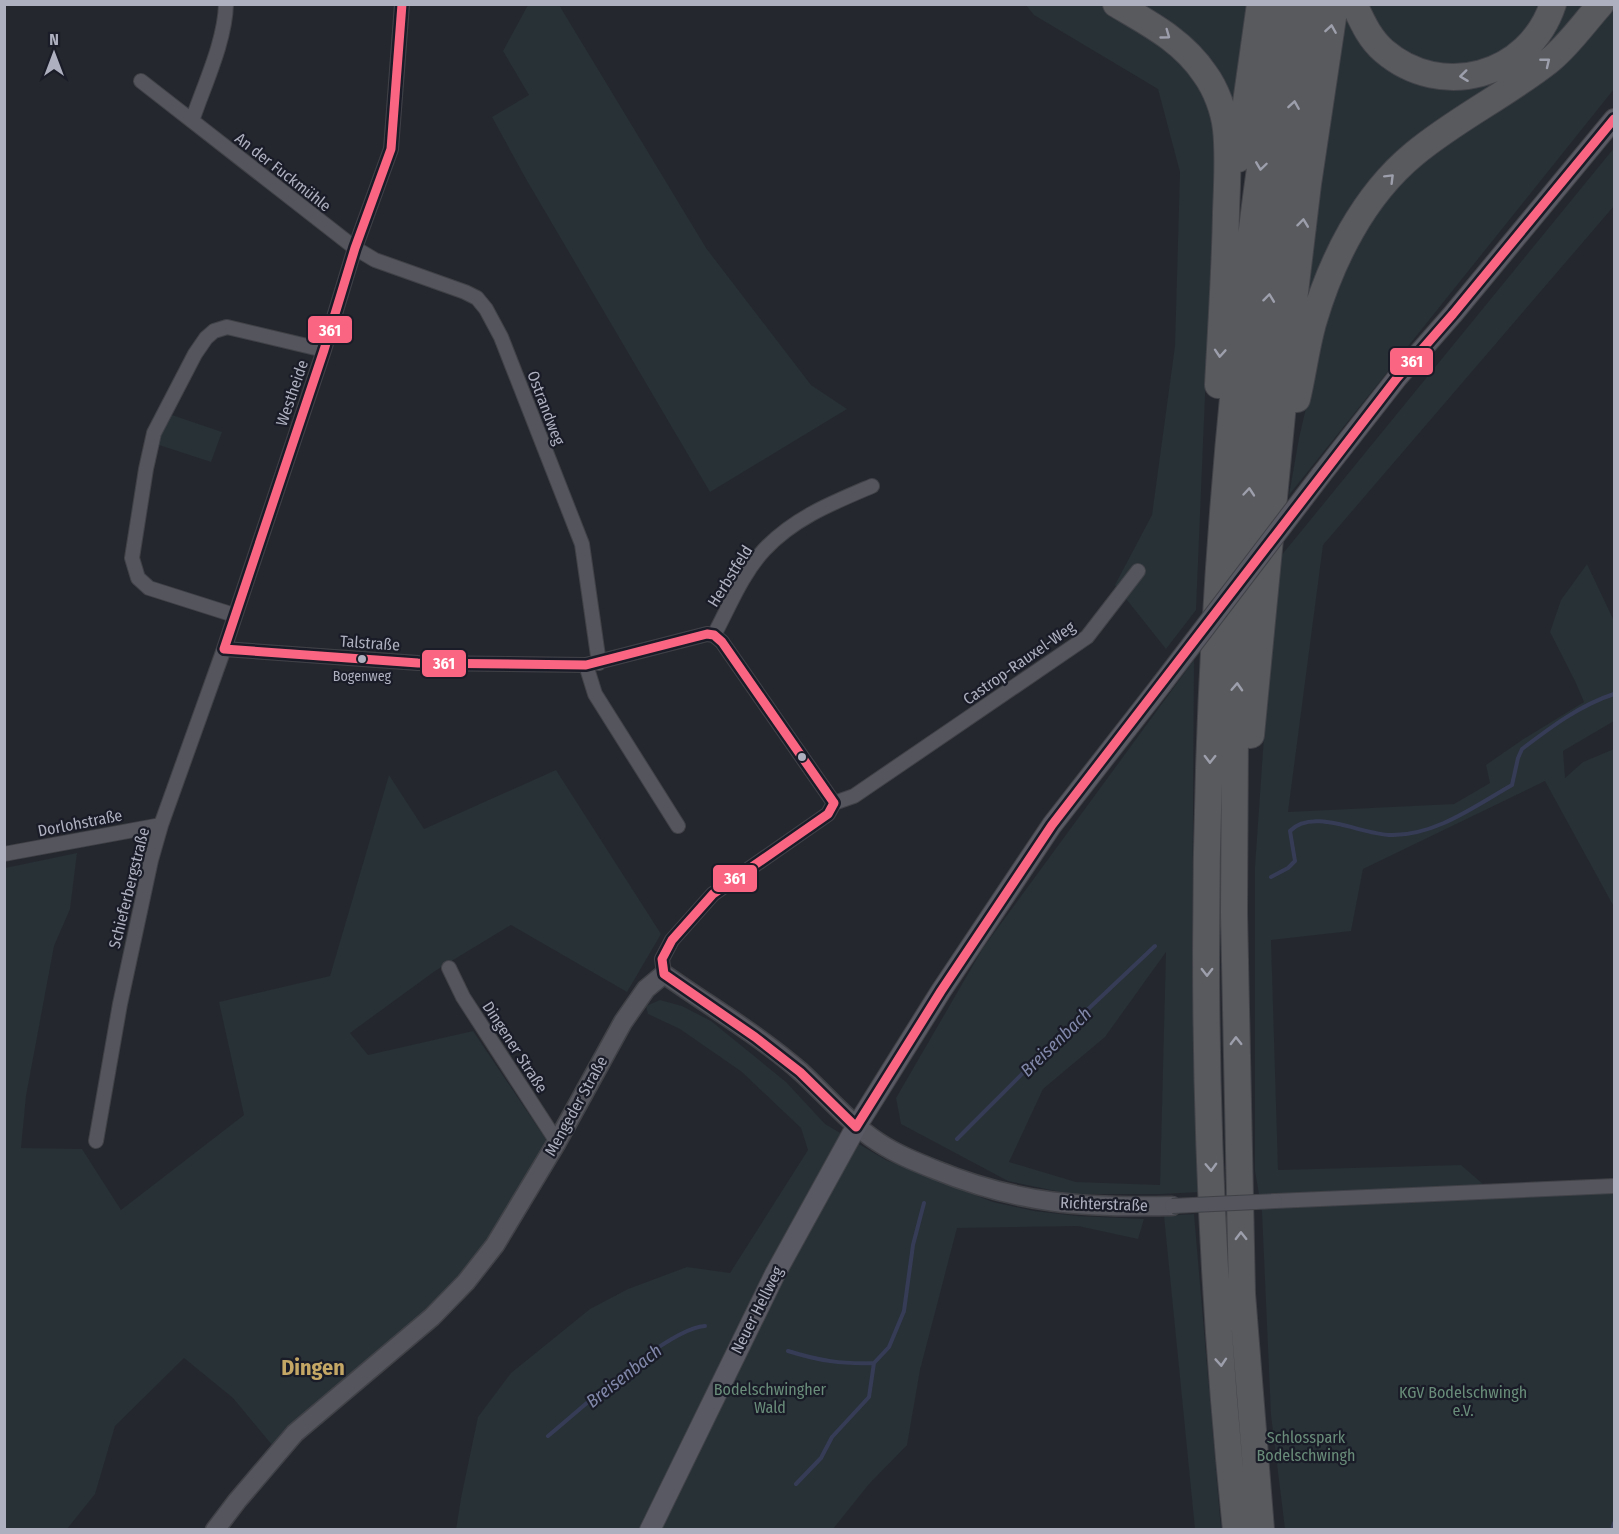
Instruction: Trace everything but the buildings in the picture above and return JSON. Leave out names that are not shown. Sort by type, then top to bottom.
[{"type":"highway","points":[[1116,4],[1160,30],[1187,50],[1207,76],[1221,108],[1226,129],[1228,163],[1225,274],[1214,448],[1216,596]]},
{"type":"highway","points":[[1225,274],[1260,4]]},
{"type":"highway","points":[[1236,1530],[1220,1345],[1208,1089],[1206,914],[1210,732],[1216,596],[1240,326],[1255,205],[1286,4]]},
{"type":"highway","points":[[1261,1530],[1242,1294],[1234,913],[1235,726],[1251,479],[1279,211],[1310,4]]},
{"type":"highway","points":[[1234,913],[1244,878],[1248,762],[1274,489],[1307,195],[1335,4]]},
{"type":"highway","points":[[1354,4],[1365,29],[1383,50],[1406,66],[1432,75],[1460,78],[1487,73],[1512,60],[1533,42],[1548,19],[1553,4]]},
{"type":"highway","points":[[1274,489],[1292,424],[1313,325],[1323,293],[1354,224],[1382,185],[1412,155],[1551,59],[1601,4]]},
{"type":"main road","name":"Neuer Hellweg","points":[[650,1530],[760,1302],[856,1126],[941,991],[1052,825],[1396,378],[1461,305],[1614,119]]},
{"type":"street","points":[[192,120],[226,18],[226,4]]},
{"type":"street","name":"Westheide","points":[[224,650],[324,350],[355,248],[391,149],[402,4]]},
{"type":"street","name":"An der Fuckmühle","points":[[141,81],[355,248]]},
{"type":"street","name":"Ostrandweg","points":[[355,248],[375,260],[465,292],[477,298],[486,309],[501,337],[582,544],[592,664]]},
{"type":"street","points":[[234,615],[149,588],[141,583],[135,573],[132,558],[154,433],[195,354],[214,331],[227,327],[324,350]]},
{"type":"street","name":"Herbstfeld","points":[[714,635],[743,580],[764,550],[813,512],[872,486]]},
{"type":"street","name":"Castrop-Rauxel-Weg","points":[[834,803],[854,796],[1087,637],[1138,571]]},
{"type":"street","name":"Talstraße","points":[[224,650],[418,663],[592,664],[707,634],[714,635]]},
{"type":"street","points":[[664,974],[662,959],[672,940],[713,894],[828,814],[834,803],[768,706],[722,642],[714,635]]},
{"type":"street","name":"Schieferbergstraße","points":[[96,1141],[120,1004],[151,860],[161,825],[224,650]]},
{"type":"street","points":[[592,664],[595,694],[678,826]]},
{"type":"street","name":"Dorlohstraße","points":[[4,854],[161,825]]},
{"type":"street","name":"Dingener Straße","points":[[449,968],[463,997],[557,1142]]},
{"type":"street","name":"Richterstraße","points":[[664,974],[755,1037],[800,1072],[856,1126],[904,1157],[966,1182],[1002,1193],[1044,1202],[1102,1207],[1172,1206],[1614,1185]]},
{"type":"street","name":"Mengeder Straße","points":[[215,1530],[237,1500],[295,1433],[432,1317],[466,1282],[495,1245],[557,1142],[623,1022],[646,989],[664,974]]},
{"type":"green space","points":[[528,5],[559,5],[706,248],[811,385],[847,409],[710,492],[492,117],[529,95],[503,51]]},
{"type":"green space","points":[[1026,5],[1250,5],[1234,129],[1213,129],[1215,158],[1196,610],[1166,649],[1115,585],[1152,515],[1175,346],[1180,172],[1158,89],[1034,15]]},
{"type":"green space","points":[[1349,5],[1591,5],[1548,53],[1361,199],[1295,376],[1332,100]]},
{"type":"green space","points":[[1614,8],[1614,89],[1289,495],[1299,438],[1329,310],[1364,226],[1418,163],[1574,52]]},
{"type":"green space","points":[[1614,148],[1614,206],[1323,545],[1288,812],[1454,804],[1490,783],[1486,765],[1584,702],[1550,632],[1561,600],[1587,564],[1614,621],[1614,721],[1563,751],[1565,778],[1583,762],[1614,749],[1614,907],[1545,781],[1363,869],[1351,931],[1271,940],[1278,1170],[1461,1165],[1491,1191],[1614,1186],[1614,1529],[1285,1529],[1271,1415],[1262,1212],[1255,1171],[1255,867],[1276,562]]},
{"type":"green space","points":[[169,414],[222,432],[211,462],[156,444]]},
{"type":"green space","points":[[1194,660],[1192,972],[1200,1192],[1070,1194],[1008,1181],[901,1124],[896,1098],[983,948]],"holes":[[[1166,952],[1160,1185],[1076,1182],[1009,1162],[1043,1089],[1105,1037]]]},
{"type":"green space","points":[[556,770],[661,934],[627,992],[511,925],[435,971],[350,1033],[368,1055],[473,1031],[549,1144],[494,1231],[428,1310],[282,1457],[233,1398],[184,1358],[115,1426],[95,1494],[67,1529],[5,1530],[5,868],[77,853],[70,909],[54,946],[26,1096],[21,1148],[82,1149],[121,1210],[244,1115],[219,1002],[330,976],[389,775],[424,829]]},
{"type":"green space","name":"Bodelschwingher Wald","points":[[660,1000],[682,1006],[711,1021],[786,1082],[825,1124],[886,1160],[993,1202],[1034,1211],[1078,1216],[1144,1219],[1138,1239],[1078,1226],[957,1228],[920,1370],[907,1445],[869,1484],[833,1529],[456,1530],[478,1417],[511,1373],[590,1309],[628,1289],[687,1267],[730,1273],[808,1150],[801,1128],[742,1072],[680,1029],[648,1014],[646,1006]]},
{"type":"green space","points":[[1194,1214],[1221,1529],[1195,1529],[1164,1216]]},
{"type":"waterway","name":"Breisenbach","points":[[1271,877],[1288,868],[1295,861],[1290,831],[1300,824],[1324,822],[1379,834],[1407,834],[1439,825],[1469,810],[1512,785],[1522,749],[1578,710],[1614,694]]},
{"type":"waterway","name":"Breisenbach","points":[[957,1139],[1067,1029],[1155,946]]},
{"type":"waterway","name":"Breisenbach","points":[[788,1351],[831,1361],[874,1363],[889,1347],[904,1311],[913,1245],[924,1203]]},
{"type":"waterway","name":"Breisenbach","points":[[548,1436],[602,1390],[669,1340],[689,1330],[705,1326]]},
{"type":"waterway","points":[[796,1484],[821,1458],[832,1437],[869,1397],[874,1363]]},
{"type":"waterway","points":[[1612,1530],[1614,1523]]},
{"type":"transit line","name":"361","points":[[224,649],[324,350],[355,248],[391,149],[402,4]]},
{"type":"transit line","name":"361","points":[[856,1127],[941,991],[1052,825],[1397,378],[1453,314],[1614,119]]},
{"type":"transit line","name":"361","points":[[224,649],[418,663],[586,665],[707,634],[714,635],[722,642],[834,803]]},
{"type":"transit line","name":"361","points":[[664,974],[662,959],[672,940],[713,894],[828,814],[834,803]]},
{"type":"transit line","name":"361","points":[[664,974],[755,1037],[800,1072],[856,1127]]},
{"type":"place","name":"Bogenweg","points":[[362,659]]},
{"type":"district","name":"Dingen","points":[[313,1367]]},
{"type":"park label","name":"KGV Bodelschwingh e.V.","points":[[1463,1401]]},
{"type":"park label","name":"Schlosspark Bodelschwingh","points":[[1306,1446]]}]
